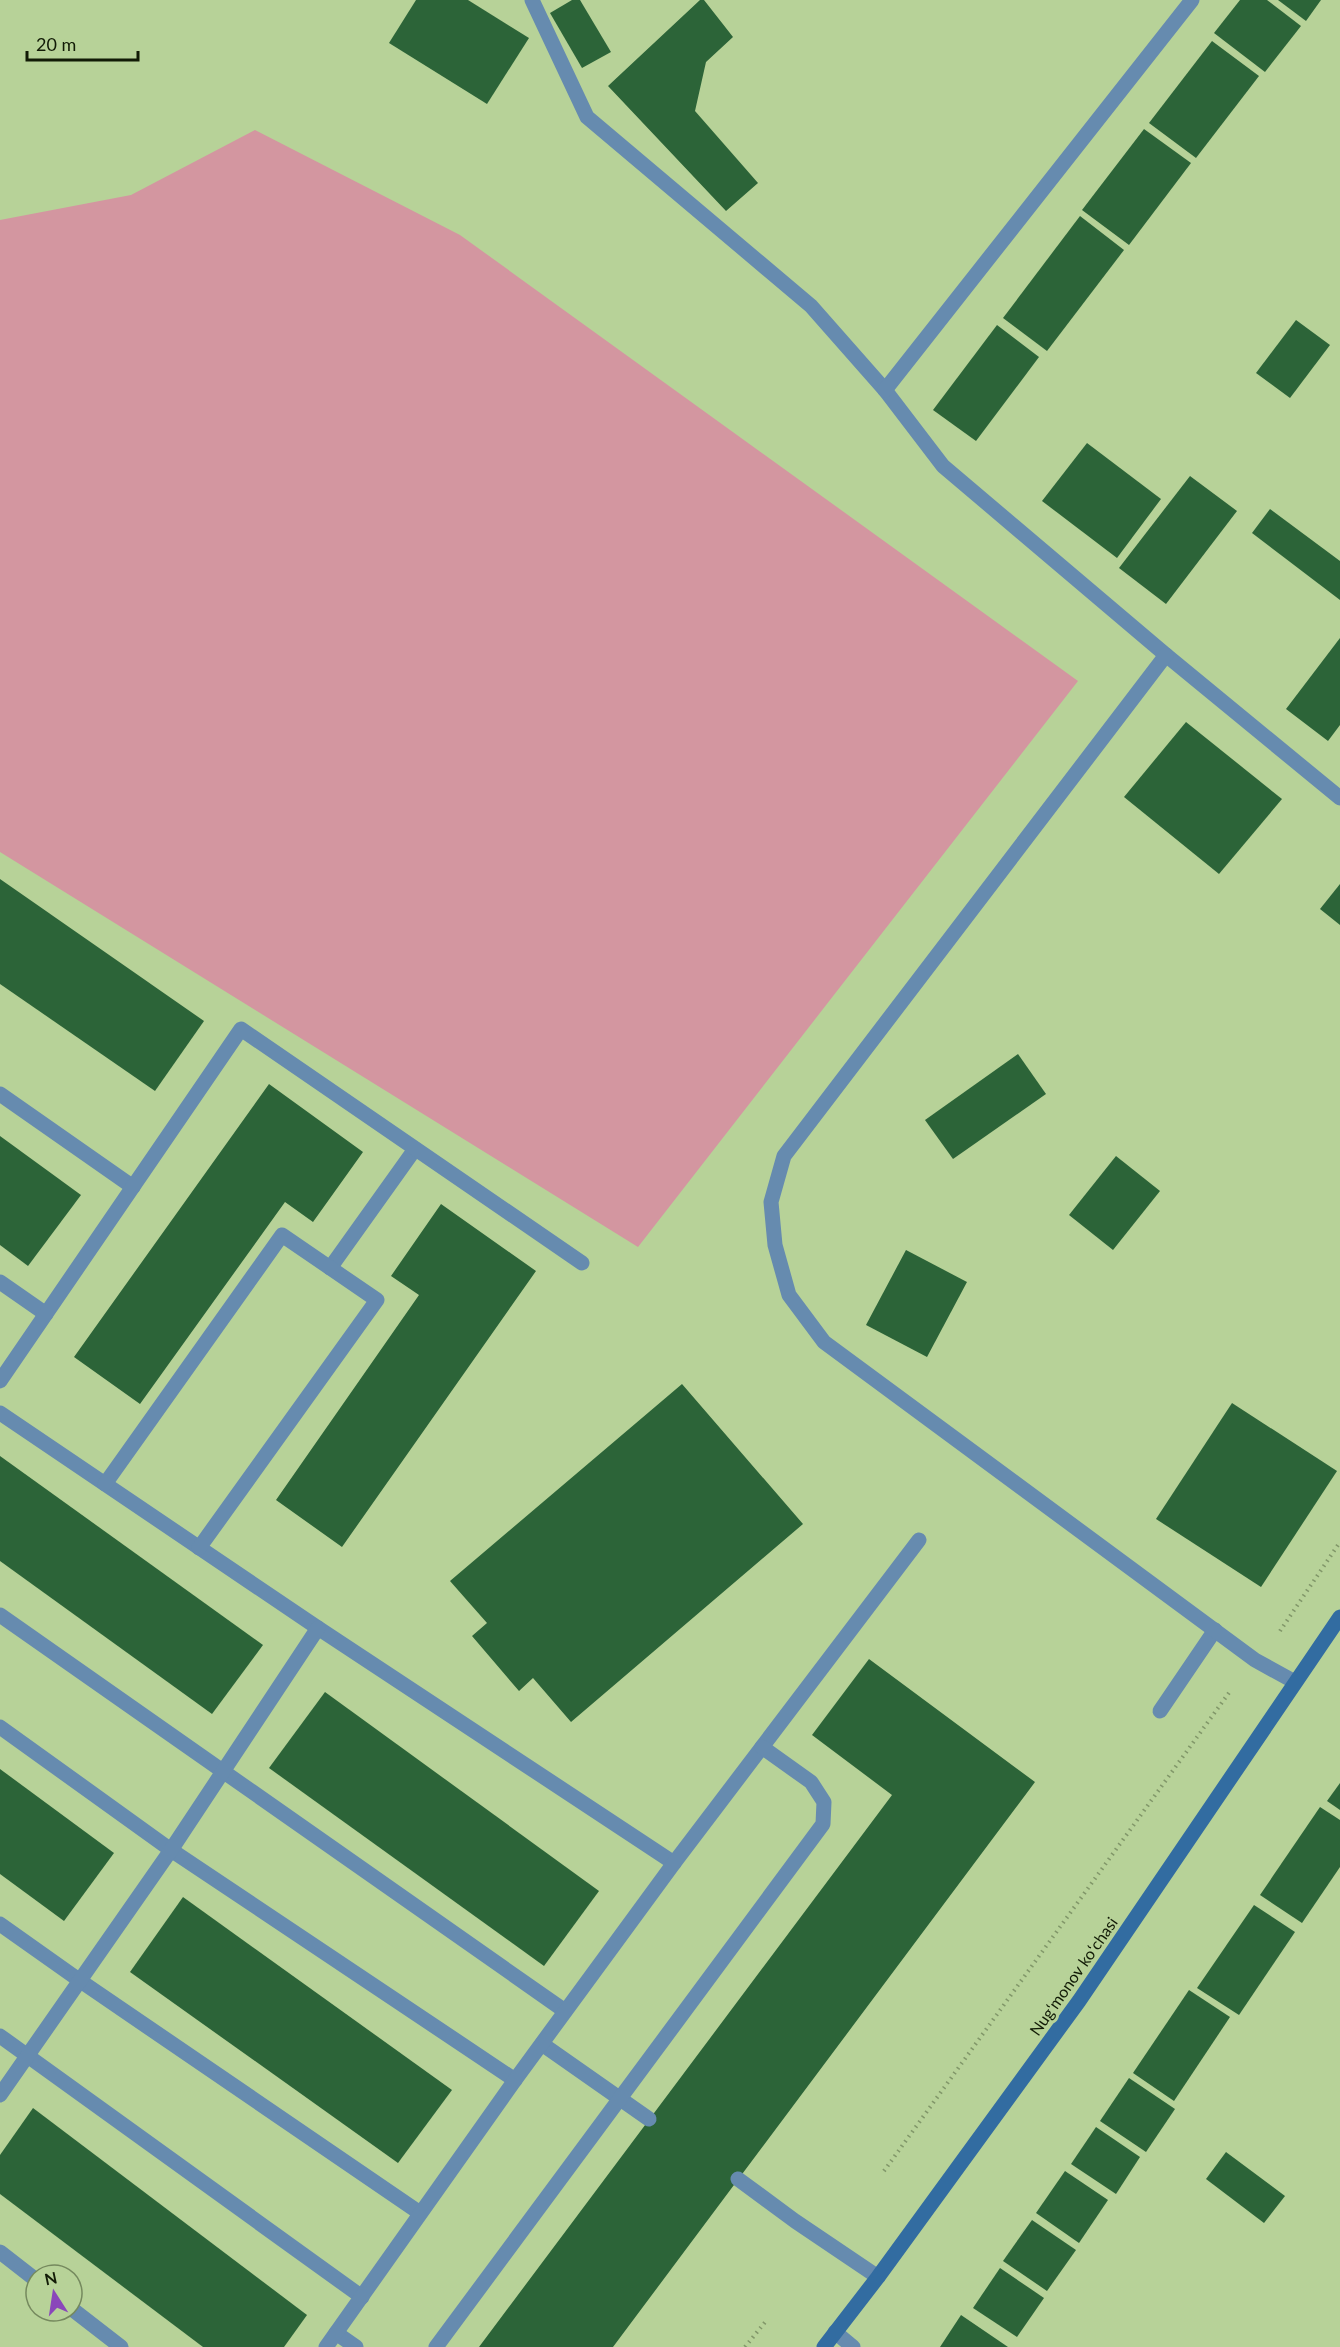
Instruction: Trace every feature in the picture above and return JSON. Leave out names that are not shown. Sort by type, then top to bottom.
[{"type":"main road","name":"Nugʻmonov koʻchasi","points":[[824,2347],[878,2277],[1079,2001],[1340,1617]]},
{"type":"street","points":[[532,0],[587,117],[810,306],[885,390],[943,466],[1166,655],[1340,798]]},
{"type":"street","points":[[885,390],[1192,0]]},
{"type":"street","points":[[1166,655],[784,1156],[771,1202],[775,1245],[789,1295],[824,1342],[1255,1660],[1295,1682]]},
{"type":"street","points":[[0,1381],[241,1029],[582,1263]]},
{"type":"street","points":[[0,1094],[133,1187]]},
{"type":"street","points":[[330,1268],[415,1149]]},
{"type":"street","points":[[105,1484],[282,1235],[377,1300],[199,1548]]},
{"type":"street","points":[[0,1282],[46,1314]]},
{"type":"street","points":[[0,1413],[318,1628],[674,1863]]},
{"type":"street","points":[[326,2347],[515,2080],[674,1863],[919,1539]]},
{"type":"street","points":[[0,1615],[565,2012]]},
{"type":"street","points":[[0,2095],[171,1850],[318,1628]]},
{"type":"street","points":[[1160,1711],[1215,1630]]},
{"type":"street","points":[[0,1726],[171,1850],[515,2080]]},
{"type":"street","points":[[436,2347],[823,1824],[824,1802],[812,1782],[762,1748]]},
{"type":"street","points":[[0,1924],[420,2213]]},
{"type":"street","points":[[0,2036],[362,2297]]},
{"type":"street","points":[[542,2044],[649,2119]]},
{"type":"street","points":[[738,2180],[878,2277]]},
{"type":"street","points":[[0,2252],[24,2271]]},
{"type":"street","points":[[84,2318],[121,2347]]},
{"type":"street","points":[[836,2332],[853,2347]]},
{"type":"street","points":[[336,2333],[356,2347]]},
{"type":"path","points":[[1280,1630],[1340,1542]]},
{"type":"path","points":[[884,2171],[1231,1690]]},
{"type":"path","points":[[745,2347],[766,2320]]},
{"type":"shaded area","points":[[255,130],[460,235],[1078,681],[638,1247],[0,852],[0,220],[131,195]]},
{"type":"building","points":[[416,0],[468,0],[529,38],[487,104],[389,43]]},
{"type":"building","points":[[572,0],[580,0],[611,52],[582,68],[550,13]]},
{"type":"building","points":[[700,0],[704,0],[733,37],[706,62],[695,111],[758,183],[726,211],[608,86]]},
{"type":"building","points":[[1240,0],[1267,0],[1301,26],[1265,72],[1214,33]]},
{"type":"building","points":[[1278,0],[1321,0],[1306,21]]},
{"type":"building","points":[[1212,41],[1259,76],[1196,158],[1149,123]]},
{"type":"building","points":[[1144,129],[1191,163],[1129,245],[1082,210]]},
{"type":"building","points":[[1080,216],[1124,250],[1047,351],[1003,318]]},
{"type":"building","points":[[1296,320],[1330,345],[1290,398],[1256,373]]},
{"type":"building","points":[[997,325],[1039,357],[976,441],[933,410]]},
{"type":"building","points":[[1087,443],[1161,499],[1117,558],[1042,501]]},
{"type":"building","points":[[1190,476],[1237,511],[1166,604],[1119,568]]},
{"type":"building","points":[[1270,509],[1340,561],[1340,600],[1252,533]]},
{"type":"building","points":[[1340,638],[1340,725],[1328,741],[1286,709]]},
{"type":"building","points":[[1186,722],[1282,799],[1219,874],[1124,797]]},
{"type":"building","points":[[0,879],[204,1021],[155,1091],[0,984]]},
{"type":"building","points":[[1340,884],[1340,925],[1320,909]]},
{"type":"building","points":[[1018,1054],[1046,1094],[953,1159],[925,1120]]},
{"type":"building","points":[[269,1084],[363,1152],[313,1222],[285,1202],[140,1404],[74,1357]]},
{"type":"building","points":[[0,1136],[81,1195],[28,1266],[0,1245]]},
{"type":"building","points":[[1116,1156],[1160,1191],[1113,1250],[1069,1215]]},
{"type":"building","points":[[441,1204],[536,1271],[342,1547],[276,1500],[419,1295],[391,1276]]},
{"type":"building","points":[[906,1250],[967,1282],[927,1357],[866,1325]]},
{"type":"building","points":[[682,1384],[803,1524],[571,1722],[533,1678],[519,1691],[472,1636],[487,1623],[450,1581]]},
{"type":"building","points":[[1232,1403],[1337,1471],[1261,1587],[1156,1519]]},
{"type":"building","points":[[0,1456],[263,1645],[212,1714],[0,1561]]},
{"type":"building","points":[[869,1659],[1035,1782],[613,2347],[479,2347],[892,1795],[812,1735]]},
{"type":"building","points":[[325,1692],[599,1891],[544,1966],[269,1768]]},
{"type":"building","points":[[0,1769],[114,1853],[64,1921],[0,1874]]},
{"type":"building","points":[[1340,1783],[1340,1810],[1327,1801]]},
{"type":"building","points":[[1320,1807],[1340,1820],[1340,1867],[1302,1923],[1260,1895]]},
{"type":"building","points":[[183,1897],[452,2090],[398,2163],[130,1972]]},
{"type":"building","points":[[1254,1905],[1295,1932],[1239,2015],[1197,1988]]},
{"type":"building","points":[[1189,1990],[1230,2017],[1174,2101],[1133,2073]]},
{"type":"building","points":[[1129,2078],[1175,2109],[1146,2152],[1100,2121]]},
{"type":"building","points":[[33,2108],[307,2315],[284,2347],[203,2347],[0,2194],[0,2155]]},
{"type":"building","points":[[1096,2127],[1140,2157],[1116,2194],[1071,2164]]},
{"type":"building","points":[[1226,2152],[1285,2196],[1264,2223],[1206,2179]]},
{"type":"building","points":[[1065,2171],[1108,2200],[1079,2243],[1036,2213]]},
{"type":"building","points":[[1032,2220],[1076,2250],[1047,2291],[1003,2261]]},
{"type":"building","points":[[1000,2268],[1044,2298],[1017,2337],[973,2308]]},
{"type":"building","points":[[961,2315],[1008,2347],[940,2347]]}]
